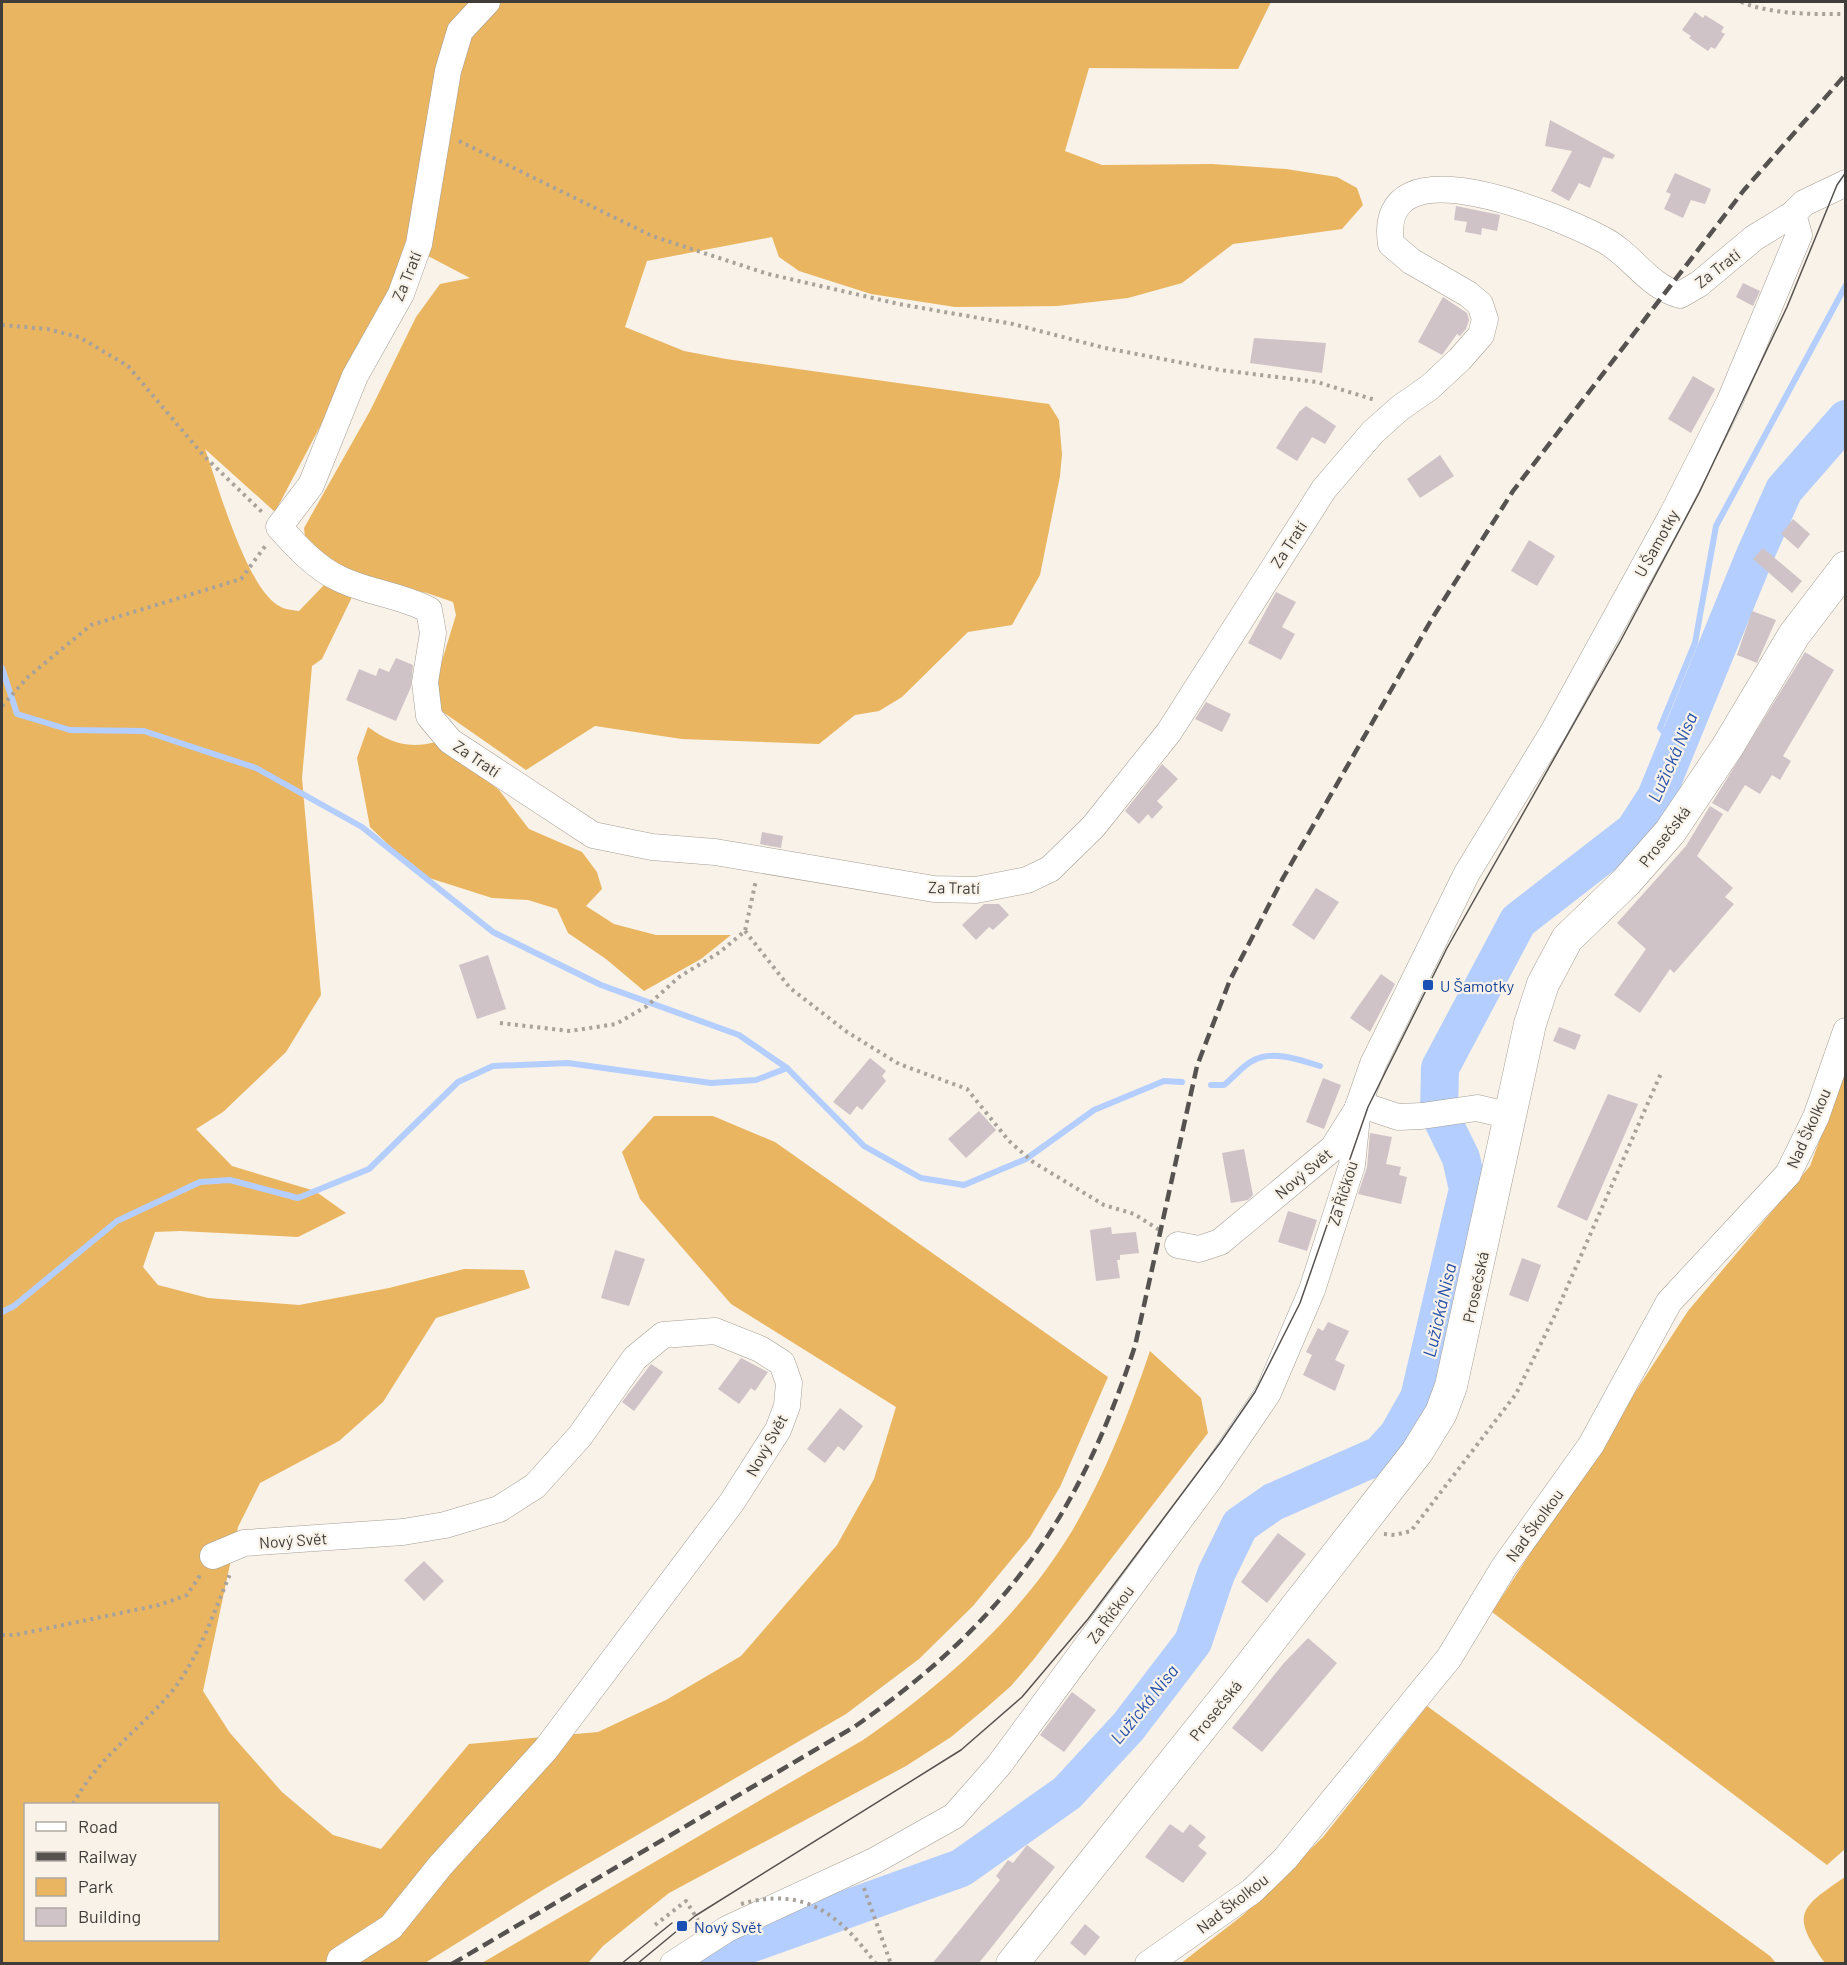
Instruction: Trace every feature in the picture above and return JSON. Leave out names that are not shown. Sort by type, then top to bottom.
[{"type":"main road","name":"Prosečská","points":[[1012,1964],[1417,1452],[1442,1413],[1451,1386],[1530,1024],[1543,984],[1555,958],[1567,939],[1626,882],[1670,832],[1728,746],[1794,635],[1845,567]]},
{"type":"street","name":"Za Tratí","points":[[487,2],[460,32],[448,71],[436,130],[419,244],[401,294],[355,376],[311,485],[279,527],[301,552],[340,579],[409,599],[429,610],[433,633],[425,682],[429,716],[450,741],[593,835],[652,847],[714,852],[934,890],[976,890],[1010,885],[1050,869],[1093,827],[1169,732],[1324,489],[1373,432],[1400,408],[1430,387],[1460,359],[1481,335],[1485,319],[1480,304],[1468,294],[1411,261],[1391,244],[1389,228],[1393,214],[1415,193],[1433,189],[1493,195],[1604,240],[1666,291],[1680,295],[1699,284],[1754,238],[1793,214]]},
{"type":"street","points":[[1793,214],[1804,203],[1845,183]]},
{"type":"street","name":"U Šamotky","points":[[1358,1107],[1377,1054],[1430,952],[1467,873],[1553,732],[1729,403],[1799,235],[1793,214]]},
{"type":"street","name":"Nad Školkou","points":[[1148,1964],[1252,1892],[1285,1859],[1449,1658],[1504,1567],[1591,1445],[1669,1302],[1788,1174],[1816,1117],[1845,1031]]},
{"type":"street","points":[[1358,1107],[1368,1107],[1398,1117],[1476,1108],[1511,1116]]},
{"type":"street","name":"Nový Svět","points":[[1178,1245],[1198,1249],[1221,1242],[1333,1148],[1358,1107]]},
{"type":"street","name":"Za Říčkou","points":[[673,1964],[727,1929],[874,1861],[954,1816],[999,1765],[1209,1479],[1268,1393],[1312,1290],[1348,1176],[1355,1145],[1358,1107]]},
{"type":"street","name":"Nový Svět","points":[[213,1556],[244,1543],[403,1532],[445,1525],[499,1509],[535,1486],[580,1436],[635,1358],[663,1335],[715,1332],[724,1335],[760,1349],[782,1363],[789,1383],[787,1406],[778,1430],[732,1502],[553,1740],[440,1866],[391,1927],[340,1960],[339,1964]]},
{"type":"path","points":[[1741,2],[1754,7],[1801,14],[1845,14]]},
{"type":"path","points":[[436,130],[652,236],[768,274],[898,304],[1012,324],[1105,348],[1220,370],[1317,382],[1400,408]]},
{"type":"path","points":[[2,325],[47,329],[79,337],[128,366],[203,455],[279,527],[241,579],[91,625],[28,677],[2,706]]},
{"type":"path","points":[[500,1023],[570,1031],[616,1024],[646,1006],[679,977],[720,952],[745,931],[762,860]]},
{"type":"path","points":[[745,931],[790,988],[847,1032],[899,1064],[967,1089],[1009,1141],[1033,1162],[1104,1205],[1134,1214],[1178,1245]]},
{"type":"path","points":[[1363,1521],[1381,1534],[1395,1535],[1411,1531],[1516,1394],[1554,1317],[1662,1071]]},
{"type":"path","points":[[74,1803],[85,1782],[102,1760],[147,1720],[175,1687],[203,1639],[244,1543]]},
{"type":"path","points":[[2,1635],[15,1635],[159,1605],[187,1595],[213,1556]]},
{"type":"path","points":[[861,1878],[891,1964]]},
{"type":"path","points":[[741,1904],[762,1898],[779,1898],[816,1906],[836,1918],[855,1936],[876,1964]]},
{"type":"path","points":[[655,1925],[686,1901],[700,1923]]},
{"type":"green space","points":[[2,2],[1271,2],[1238,69],[1089,68],[1065,151],[1102,165],[1212,164],[1286,169],[1337,177],[1357,188],[1363,205],[1342,229],[1233,244],[1182,283],[1128,298],[1057,306],[955,307],[871,294],[799,271],[779,257],[772,237],[647,261],[625,327],[684,351],[726,359],[1049,404],[1059,420],[1062,454],[1060,476],[1040,575],[1012,625],[968,632],[902,697],[879,711],[855,715],[819,744],[682,739],[595,726],[526,770],[440,710],[433,690],[456,615],[453,602],[427,593],[362,580],[306,547],[304,528],[370,411],[416,317],[440,284],[470,278],[407,245],[400,275],[275,512],[205,449],[245,559],[269,597],[283,608],[299,611],[324,585],[353,595],[322,659],[312,666],[302,778],[321,995],[286,1052],[223,1112],[196,1129],[232,1166],[315,1191],[346,1213],[298,1237],[180,1231],[155,1232],[143,1267],[158,1285],[208,1298],[299,1305],[389,1288],[464,1269],[524,1270],[530,1288],[436,1318],[383,1402],[339,1441],[260,1483],[238,1527],[203,1691],[230,1733],[282,1792],[333,1835],[381,1849],[469,1744],[598,1732],[666,1700],[741,1656],[837,1545],[874,1479],[896,1407],[731,1304],[640,1199],[622,1152],[654,1116],[713,1116],[775,1142],[1108,1377],[1060,1487],[1030,1537],[973,1606],[919,1659],[846,1714],[546,1888],[425,1963],[2,1964]]},
{"type":"green space","points":[[368,727],[392,741],[408,745],[436,742],[499,790],[529,829],[582,852],[597,872],[602,889],[586,906],[614,924],[656,935],[731,935],[701,959],[644,991],[606,959],[568,933],[557,909],[528,900],[492,898],[420,875],[370,827],[357,758]]},
{"type":"green space","points":[[1845,1072],[1845,1849],[1827,1865],[1492,1612],[1688,1311],[1810,1166]]},
{"type":"green space","points":[[1150,1351],[1201,1398],[1208,1433],[1011,1686],[951,1737],[906,1766],[669,1893],[603,1946],[588,1963],[482,1963],[863,1740],[923,1696],[951,1672],[978,1647],[1029,1592],[1072,1531],[1116,1443]]},
{"type":"green space","points":[[1427,1706],[1770,1956],[1776,1963],[1180,1964],[1243,1915],[1323,1837]]},
{"type":"green space","points":[[1845,1877],[1845,1963],[1825,1963],[1807,1933],[1804,1922],[1805,1913],[1818,1896]]},
{"type":"building","points":[[1695,12],[1703,18],[1705,15],[1724,27],[1721,32],[1725,34],[1715,49],[1711,47],[1708,51],[1689,38],[1691,36],[1682,30]]},
{"type":"building","points":[[1550,120],[1615,155],[1613,159],[1603,157],[1590,188],[1579,183],[1569,201],[1551,191],[1572,151],[1545,146]]},
{"type":"building","points":[[1675,173],[1711,189],[1705,204],[1691,200],[1683,218],[1664,209],[1671,194],[1666,192]]},
{"type":"building","points":[[1456,206],[1500,215],[1497,231],[1482,228],[1481,235],[1465,232],[1467,222],[1454,220]]},
{"type":"building","points":[[1743,283],[1760,291],[1753,306],[1736,297]]},
{"type":"building","points":[[1443,297],[1467,313],[1469,320],[1466,329],[1460,336],[1457,334],[1442,355],[1418,342]]},
{"type":"building","points":[[1254,338],[1326,343],[1322,373],[1250,363]]},
{"type":"building","points":[[1693,376],[1715,389],[1691,433],[1668,419]]},
{"type":"building","points":[[1306,406],[1336,426],[1325,444],[1312,437],[1297,461],[1276,448],[1299,412]]},
{"type":"building","points":[[1440,455],[1454,476],[1420,498],[1407,479]]},
{"type":"building","points":[[1793,519],[1810,534],[1798,549],[1781,534]]},
{"type":"building","points":[[1529,540],[1555,556],[1537,586],[1511,571]]},
{"type":"building","points":[[1763,548],[1802,581],[1792,593],[1753,559]]},
{"type":"building","points":[[1276,592],[1296,602],[1282,627],[1295,634],[1281,660],[1248,643]]},
{"type":"building","points":[[1752,611],[1776,620],[1757,663],[1737,655]]},
{"type":"building","points":[[1805,652],[1834,670],[1783,756],[1791,761],[1780,780],[1772,775],[1760,794],[1745,785],[1728,812],[1712,803]]},
{"type":"building","points":[[396,658],[413,665],[411,687],[396,721],[346,700],[359,669],[376,676],[379,668],[389,672]]},
{"type":"building","points":[[1206,702],[1231,714],[1222,732],[1195,719]]},
{"type":"building","points":[[1162,764],[1178,779],[1157,801],[1163,807],[1152,819],[1148,814],[1139,824],[1125,811]]},
{"type":"building","points":[[1710,806],[1723,814],[1697,856],[1733,888],[1725,897],[1734,904],[1674,973],[1670,969],[1640,1013],[1614,995],[1646,949],[1617,923],[1686,846]]},
{"type":"building","points":[[762,832],[783,836],[781,848],[760,844]]},
{"type":"building","points":[[1316,888],[1339,902],[1314,940],[1292,925]]},
{"type":"building","points":[[984,904],[999,904],[1009,915],[993,930],[989,927],[976,940],[962,925]]},
{"type":"building","points":[[488,955],[506,1009],[477,1019],[459,965]]},
{"type":"building","points":[[1381,974],[1395,984],[1370,1032],[1350,1018]]},
{"type":"building","points":[[1559,1027],[1581,1035],[1575,1050],[1553,1041]]},
{"type":"building","points":[[870,1058],[886,1071],[882,1076],[886,1081],[862,1110],[857,1106],[850,1115],[833,1102]]},
{"type":"building","points":[[1323,1078],[1341,1085],[1324,1129],[1306,1122]]},
{"type":"building","points":[[1608,1094],[1638,1104],[1587,1221],[1557,1207]]},
{"type":"building","points":[[979,1111],[996,1130],[966,1158],[948,1139]]},
{"type":"building","points":[[1370,1133],[1392,1137],[1386,1164],[1401,1167],[1399,1175],[1407,1177],[1401,1204],[1358,1194],[1367,1167]]},
{"type":"building","points":[[1244,1149],[1253,1195],[1248,1200],[1231,1203],[1222,1153]]},
{"type":"building","points":[[1288,1211],[1317,1220],[1307,1251],[1278,1242]]},
{"type":"building","points":[[1111,1227],[1112,1234],[1136,1232],[1139,1253],[1120,1255],[1120,1260],[1117,1260],[1120,1278],[1096,1281],[1090,1230]]},
{"type":"building","points":[[615,1250],[645,1259],[629,1306],[601,1298]]},
{"type":"building","points":[[1522,1258],[1541,1265],[1528,1302],[1509,1295]]},
{"type":"building","points":[[1328,1322],[1349,1331],[1335,1360],[1345,1365],[1335,1391],[1303,1375],[1312,1355],[1306,1352],[1318,1328],[1323,1331]]},
{"type":"building","points":[[741,1358],[768,1372],[755,1391],[751,1388],[739,1404],[718,1389]]},
{"type":"building","points":[[651,1364],[663,1372],[634,1411],[622,1402]]},
{"type":"building","points":[[840,1408],[863,1426],[844,1451],[838,1446],[825,1463],[807,1449]]},
{"type":"building","points":[[1278,1533],[1306,1554],[1267,1603],[1241,1582]]},
{"type":"building","points":[[424,1561],[444,1581],[424,1601],[404,1580]]},
{"type":"building","points":[[1308,1638],[1337,1663],[1262,1752],[1232,1728],[1283,1664]]},
{"type":"building","points":[[1072,1692],[1096,1710],[1064,1752],[1040,1735]]},
{"type":"building","points":[[1170,1824],[1183,1833],[1190,1824],[1206,1837],[1198,1846],[1207,1853],[1183,1883],[1145,1857]]},
{"type":"building","points":[[1027,1845],[1055,1867],[987,1953],[978,1964],[932,1964],[1000,1880],[996,1876],[1008,1860],[1013,1863]]},
{"type":"building","points":[[1085,1924],[1100,1937],[1085,1956],[1070,1943]]},
{"type":"waterway","points":[[1678,747],[1660,728],[1695,643],[1716,526],[1846,285]]},
{"type":"waterway","name":"Lužická Nisa","points":[[719,1964],[730,1951],[961,1868],[1067,1793],[1128,1727],[1193,1642],[1216,1574],[1240,1525],[1273,1502],[1380,1455],[1398,1435],[1419,1398],[1468,1189],[1461,1158],[1439,1113],[1440,1068],[1518,921],[1634,831],[1656,797],[1784,490],[1846,419]]},
{"type":"waterway","points":[[2,668],[17,714],[70,730],[144,731],[256,768],[362,827],[493,932],[601,985],[739,1035],[787,1068]]},
{"type":"waterway","points":[[1211,1085],[1224,1085],[1246,1065],[1262,1057],[1287,1057],[1320,1066]]},
{"type":"waterway","points":[[2,1312],[14,1306],[117,1221],[200,1182],[230,1180],[298,1198],[369,1169],[458,1082],[493,1066],[568,1063],[711,1083],[756,1080],[787,1068],[864,1146],[921,1178],[964,1185],[1026,1159],[1094,1110],[1164,1081],[1182,1082]]},
{"type":"tram line","points":[[637,1964],[695,1916],[961,1750],[1022,1697],[1088,1619],[1220,1443],[1255,1392],[1300,1303],[1368,1107],[1447,948],[1621,640],[1699,493],[1787,307],[1837,185],[1846,172]]},
{"type":"tram line","points":[[621,1964],[672,1923]]},
{"type":"railway","points":[[452,1964],[854,1727],[907,1688],[953,1648],[994,1606],[1029,1562],[1061,1515],[1088,1464],[1113,1408],[1135,1346],[1197,1066],[1230,980],[1283,878],[1433,617],[1513,491],[1744,190],[1846,74]]},
{"type":"place","name":"U Šamotky","points":[[1428,985]]},
{"type":"place","name":"Nový Svět","points":[[682,1926]]}]
